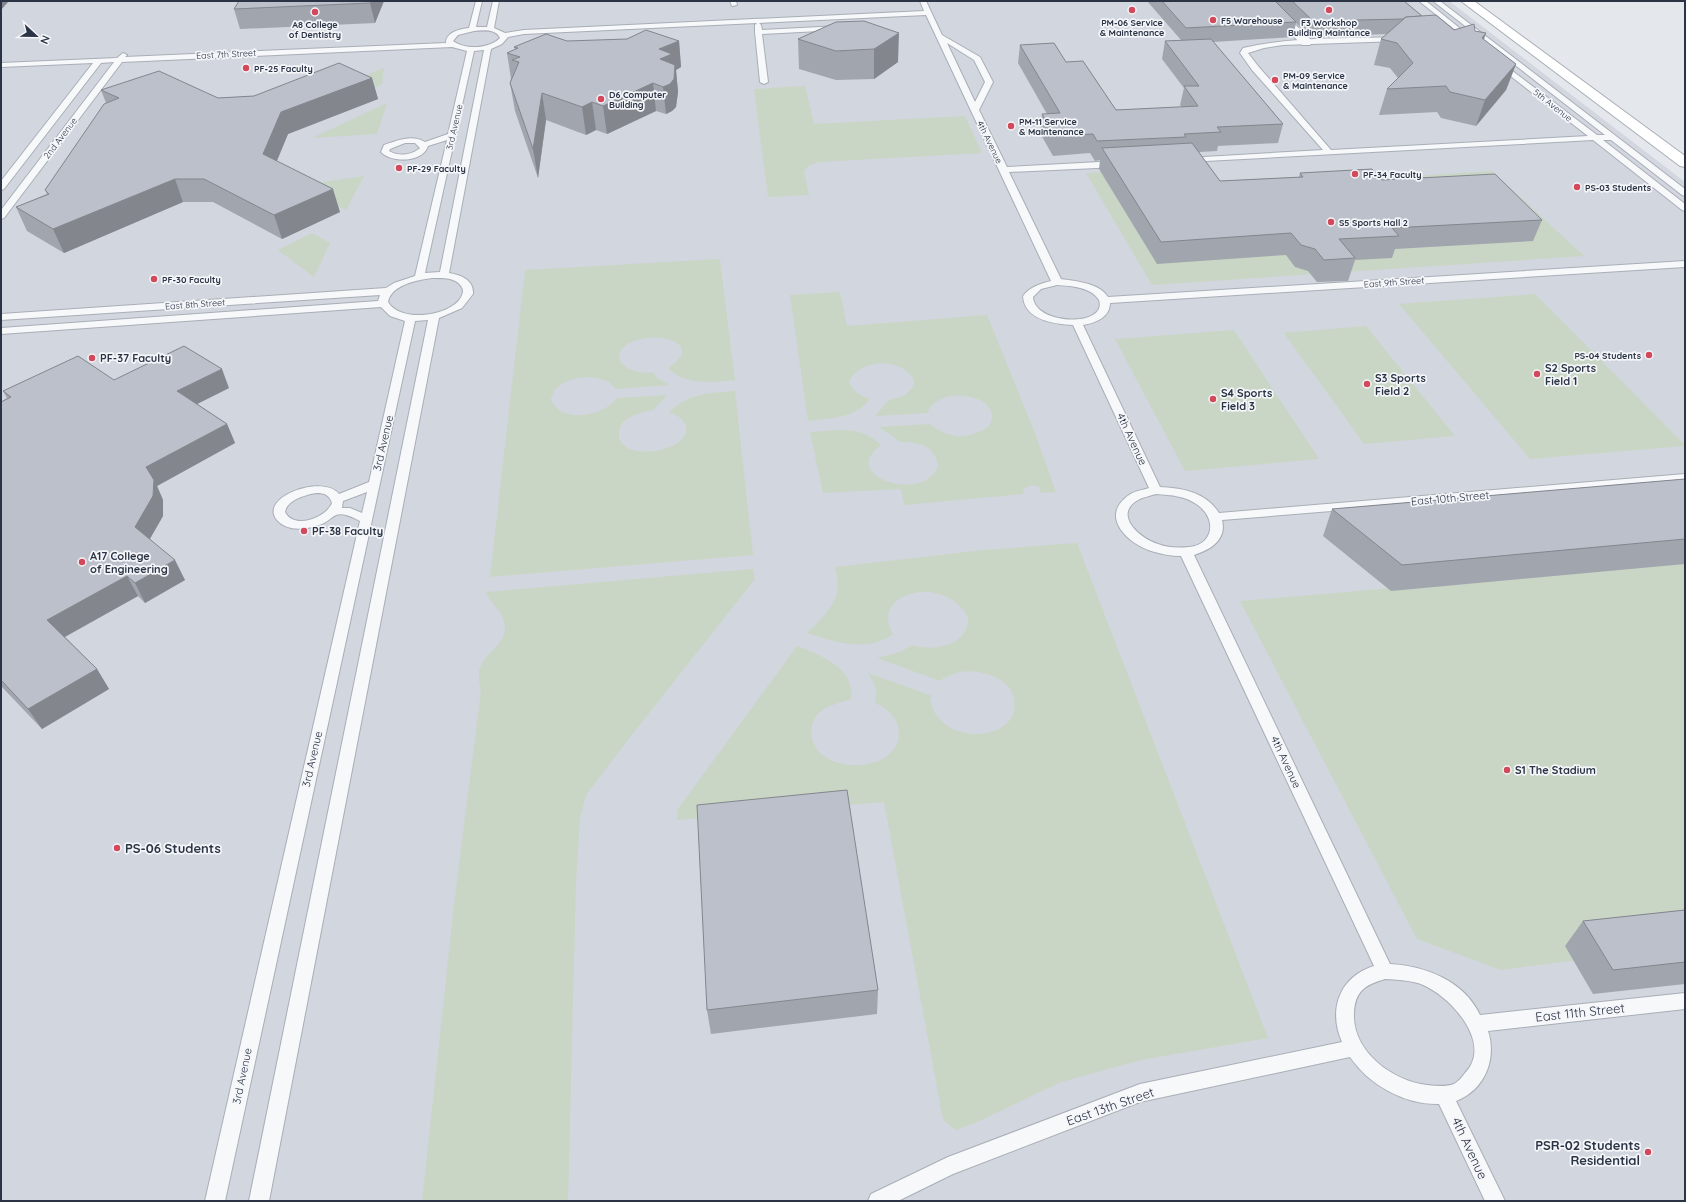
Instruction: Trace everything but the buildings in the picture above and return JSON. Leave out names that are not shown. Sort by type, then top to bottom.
[{"type":"main road","points":[[1467,1],[1685,163]]},
{"type":"main road","points":[[1484,1],[1653,124]]},
{"type":"street","points":[[1275,11],[1306,42]]},
{"type":"lane","points":[[472,29],[479,1]]},
{"type":"lane","points":[[490,29],[496,1]]},
{"type":"lane","name":"4th Avenue","points":[[923,1],[1057,282]]},
{"type":"lane","points":[[1422,1],[1461,35],[1477,45]]},
{"type":"lane","name":"5th Avenue","points":[[1436,1],[1685,193]]},
{"type":"lane","points":[[504,35],[503,40],[488,47],[471,49],[460,48],[451,42],[460,32],[472,29],[490,29],[498,31],[504,35],[524,32],[599,31],[757,21],[879,18],[929,13]]},
{"type":"lane","points":[[757,21],[764,82]]},
{"type":"lane","points":[[758,32],[801,34],[845,28]]},
{"type":"lane","points":[[1461,35],[1479,34]]},
{"type":"lane","points":[[940,36],[977,59],[989,82],[975,110]]},
{"type":"lane","points":[[1329,152],[1260,74],[1244,54],[1246,50],[1255,47],[1306,42],[1410,38]]},
{"type":"lane","name":"East 7th Street","points":[[4,61],[125,52],[451,42]]},
{"type":"lane","name":"East 7th Street","points":[[4,61],[99,60],[451,42]]},
{"type":"lane","name":"3rd Avenue","points":[[444,275],[488,47]]},
{"type":"lane","name":"3rd Avenue","points":[[420,276],[440,153],[452,135],[471,49]]},
{"type":"lane","name":"2nd Avenue","points":[[1,216],[125,52]]},
{"type":"lane","name":"5th Avenue","points":[[1490,55],[1685,208]]},
{"type":"lane","name":"2nd Avenue","points":[[1,187],[99,60]]},
{"type":"lane","points":[[440,153],[423,148],[452,135]]},
{"type":"lane","points":[[1176,161],[1612,137]]},
{"type":"lane","points":[[1004,170],[1129,163]]},
{"type":"lane","name":"East 9th Street","points":[[1104,300],[1685,264]]},
{"type":"lane","points":[[444,275],[452,276],[465,284],[468,288],[468,294],[460,305],[448,312],[434,316],[411,318],[392,313],[386,309],[384,298],[389,291],[401,282],[420,276],[444,275]]},
{"type":"lane","points":[[1057,282],[1068,282],[1088,287],[1096,291],[1104,300],[1105,308],[1096,318],[1077,322],[1065,322],[1044,317],[1036,313],[1029,304],[1028,296],[1032,291],[1042,285],[1057,282]]},
{"type":"lane","name":"East 8th Street","points":[[1,318],[389,291]]},
{"type":"lane","name":"East 8th Street","points":[[1,331],[384,304]]},
{"type":"lane","points":[[259,1201],[434,316]]},
{"type":"lane","name":"3rd Avenue","points":[[215,1201],[411,318]]},
{"type":"lane","name":"4th Avenue","points":[[1077,322],[1156,490]]},
{"type":"lane","name":"East 10th Street","points":[[1216,517],[1685,478]]},
{"type":"lane","points":[[337,499],[373,485]]},
{"type":"lane","points":[[316,489],[323,490],[334,494],[337,499],[338,505],[328,517],[308,524],[290,524],[283,520],[280,515],[280,509],[284,503],[299,493],[316,489]]},
{"type":"lane","points":[[1156,490],[1175,492],[1194,497],[1205,504],[1216,517],[1218,529],[1215,538],[1208,545],[1198,550],[1171,552],[1150,547],[1133,537],[1126,529],[1122,512],[1125,504],[1132,497],[1142,492],[1156,490]]},
{"type":"lane","points":[[334,511],[350,512],[366,519]]},
{"type":"lane","name":"4th Avenue","points":[[1186,552],[1385,971]]},
{"type":"lane","points":[[1385,971],[1402,972],[1421,976],[1440,985],[1457,998],[1470,1014],[1475,1024],[1479,1031],[1484,1049],[1482,1065],[1474,1079],[1461,1090],[1444,1095],[1424,1095],[1404,1089],[1384,1079],[1367,1064],[1355,1048],[1346,1030],[1344,1013],[1347,997],[1356,985],[1368,976],[1385,971]]},
{"type":"lane","name":"East 11th Street","points":[[1475,1024],[1685,1001]]},
{"type":"lane","name":"East 13th Street","points":[[878,1201],[948,1166],[1140,1093],[1355,1048]]},
{"type":"lane","name":"4th Avenue","points":[[1444,1095],[1495,1201]]},
{"type":"shaded area","points":[[1,1],[1449,1],[1685,182],[1685,1201],[1,1201]]},
{"type":"green space","points":[[384,68],[382,84],[367,91],[348,82]]},
{"type":"green space","points":[[805,86],[814,124],[965,116],[982,153],[819,162],[810,165],[804,171],[809,195],[768,197],[754,89]]},
{"type":"green space","points":[[387,103],[377,134],[312,138]]},
{"type":"green space","name":"S5 Sports Hall 2","points":[[1196,166],[1212,189],[1492,171],[1584,256],[1152,285],[1086,173]]},
{"type":"green space","points":[[364,176],[346,210],[297,186]]},
{"type":"green space","points":[[312,233],[330,243],[314,277],[278,250]]},
{"type":"green space","points":[[720,259],[735,380],[700,382],[683,378],[668,368],[679,358],[682,350],[678,344],[670,340],[645,338],[633,341],[623,348],[619,355],[619,359],[626,367],[639,372],[652,372],[656,377],[669,385],[616,389],[609,382],[586,377],[565,382],[554,391],[551,399],[556,407],[563,412],[572,415],[582,415],[603,409],[617,398],[668,395],[653,410],[628,418],[622,424],[619,432],[621,443],[630,449],[656,451],[670,447],[680,441],[686,432],[684,422],[678,416],[669,413],[676,406],[683,401],[699,395],[735,391],[753,555],[490,577],[525,270]]},
{"type":"green space","points":[[840,292],[847,326],[987,315],[1036,436],[1056,492],[1041,493],[1039,487],[1031,485],[1023,489],[1024,494],[904,505],[901,489],[823,493],[810,432],[847,430],[856,431],[872,438],[881,445],[870,456],[869,466],[875,474],[885,481],[898,484],[913,484],[926,480],[935,472],[938,464],[935,457],[930,450],[924,446],[908,442],[900,442],[879,427],[930,424],[939,430],[954,436],[965,436],[986,429],[991,423],[992,419],[991,411],[986,404],[971,397],[962,396],[945,397],[931,406],[927,413],[875,416],[889,400],[904,396],[914,386],[914,380],[908,372],[900,367],[882,363],[863,368],[855,373],[849,381],[852,388],[857,393],[870,399],[864,406],[842,416],[808,421],[790,295]]},
{"type":"green space","name":"S2 Sports Field 1","points":[[1535,294],[1685,446],[1530,459],[1399,304]]},
{"type":"green space","name":"S3 Sports Field 2","points":[[1366,326],[1455,436],[1364,444],[1284,333]]},
{"type":"green space","name":"S4 Sports Field 3","points":[[1234,330],[1319,459],[1185,471],[1115,339]]},
{"type":"green space","points":[[1077,543],[1268,1038],[1141,1060],[1061,1082],[975,1123],[956,1130],[943,1120],[884,802],[677,820],[678,809],[797,646],[834,664],[848,679],[851,688],[851,699],[822,710],[814,720],[812,727],[814,744],[824,756],[839,763],[856,765],[874,763],[888,755],[897,743],[897,722],[889,712],[875,703],[875,687],[868,673],[932,696],[930,700],[937,716],[949,727],[963,733],[979,734],[994,731],[1006,724],[1013,713],[1014,699],[1011,690],[1002,681],[983,673],[970,671],[946,677],[940,681],[877,658],[900,652],[912,645],[934,648],[950,644],[957,640],[966,629],[968,617],[957,603],[943,595],[928,592],[912,593],[900,599],[891,607],[888,619],[893,634],[883,640],[873,643],[851,644],[829,640],[807,633],[827,612],[835,600],[838,586],[835,567],[984,550]]},
{"type":"green space","name":"S1 The Stadium","points":[[1685,563],[1685,946],[1501,970],[1417,939],[1240,601]]},
{"type":"green space","points":[[753,569],[755,579],[586,795],[580,818],[576,881],[568,1201],[422,1201],[454,905],[481,691],[479,672],[485,659],[501,641],[504,635],[505,627],[501,614],[489,599],[486,592]]},
{"type":"place","name":"PM-06 Service & Maintenance","points":[[1132,10]]},
{"type":"place","name":"F3 Workshop Building Maintance","points":[[1329,10]]},
{"type":"place","name":"A8 College of Dentistry","points":[[315,12]]},
{"type":"place","name":"F5 Warehouse","points":[[1213,20]]},
{"type":"place","name":"PF-25 Faculty","points":[[246,68]]},
{"type":"place","name":"PM-09 Service & Maintenance","points":[[1275,80]]},
{"type":"place","name":"D6 Computer Building","points":[[601,99]]},
{"type":"place","name":"PM-11 Service & Maintenance","points":[[1011,126]]},
{"type":"place","name":"PF-29 Faculty","points":[[399,168]]},
{"type":"place","name":"PF-34 Faculty","points":[[1355,174]]},
{"type":"place","name":"PS-03 Students","points":[[1577,187]]},
{"type":"place","name":"S5 Sports Hall 2","points":[[1331,222]]},
{"type":"place","name":"PF-30 Faculty","points":[[154,279]]},
{"type":"place","name":"PS-04 Students","points":[[1649,355]]},
{"type":"place","name":"PF-37 Faculty","points":[[92,358]]},
{"type":"place","name":"S2 Sports Field 1","points":[[1537,374]]},
{"type":"place","name":"S3 Sports Field 2","points":[[1367,384]]},
{"type":"place","name":"S4 Sports Field 3","points":[[1213,399]]},
{"type":"place","name":"PF-38 Faculty","points":[[304,531]]},
{"type":"place","name":"A17 College of Engineering","points":[[82,562]]},
{"type":"place","name":"S1 The Stadium","points":[[1507,770]]},
{"type":"place","name":"PS-06 Students","points":[[117,848]]},
{"type":"place","name":"PSR-02 Students Residential","points":[[1648,1152]]}]
